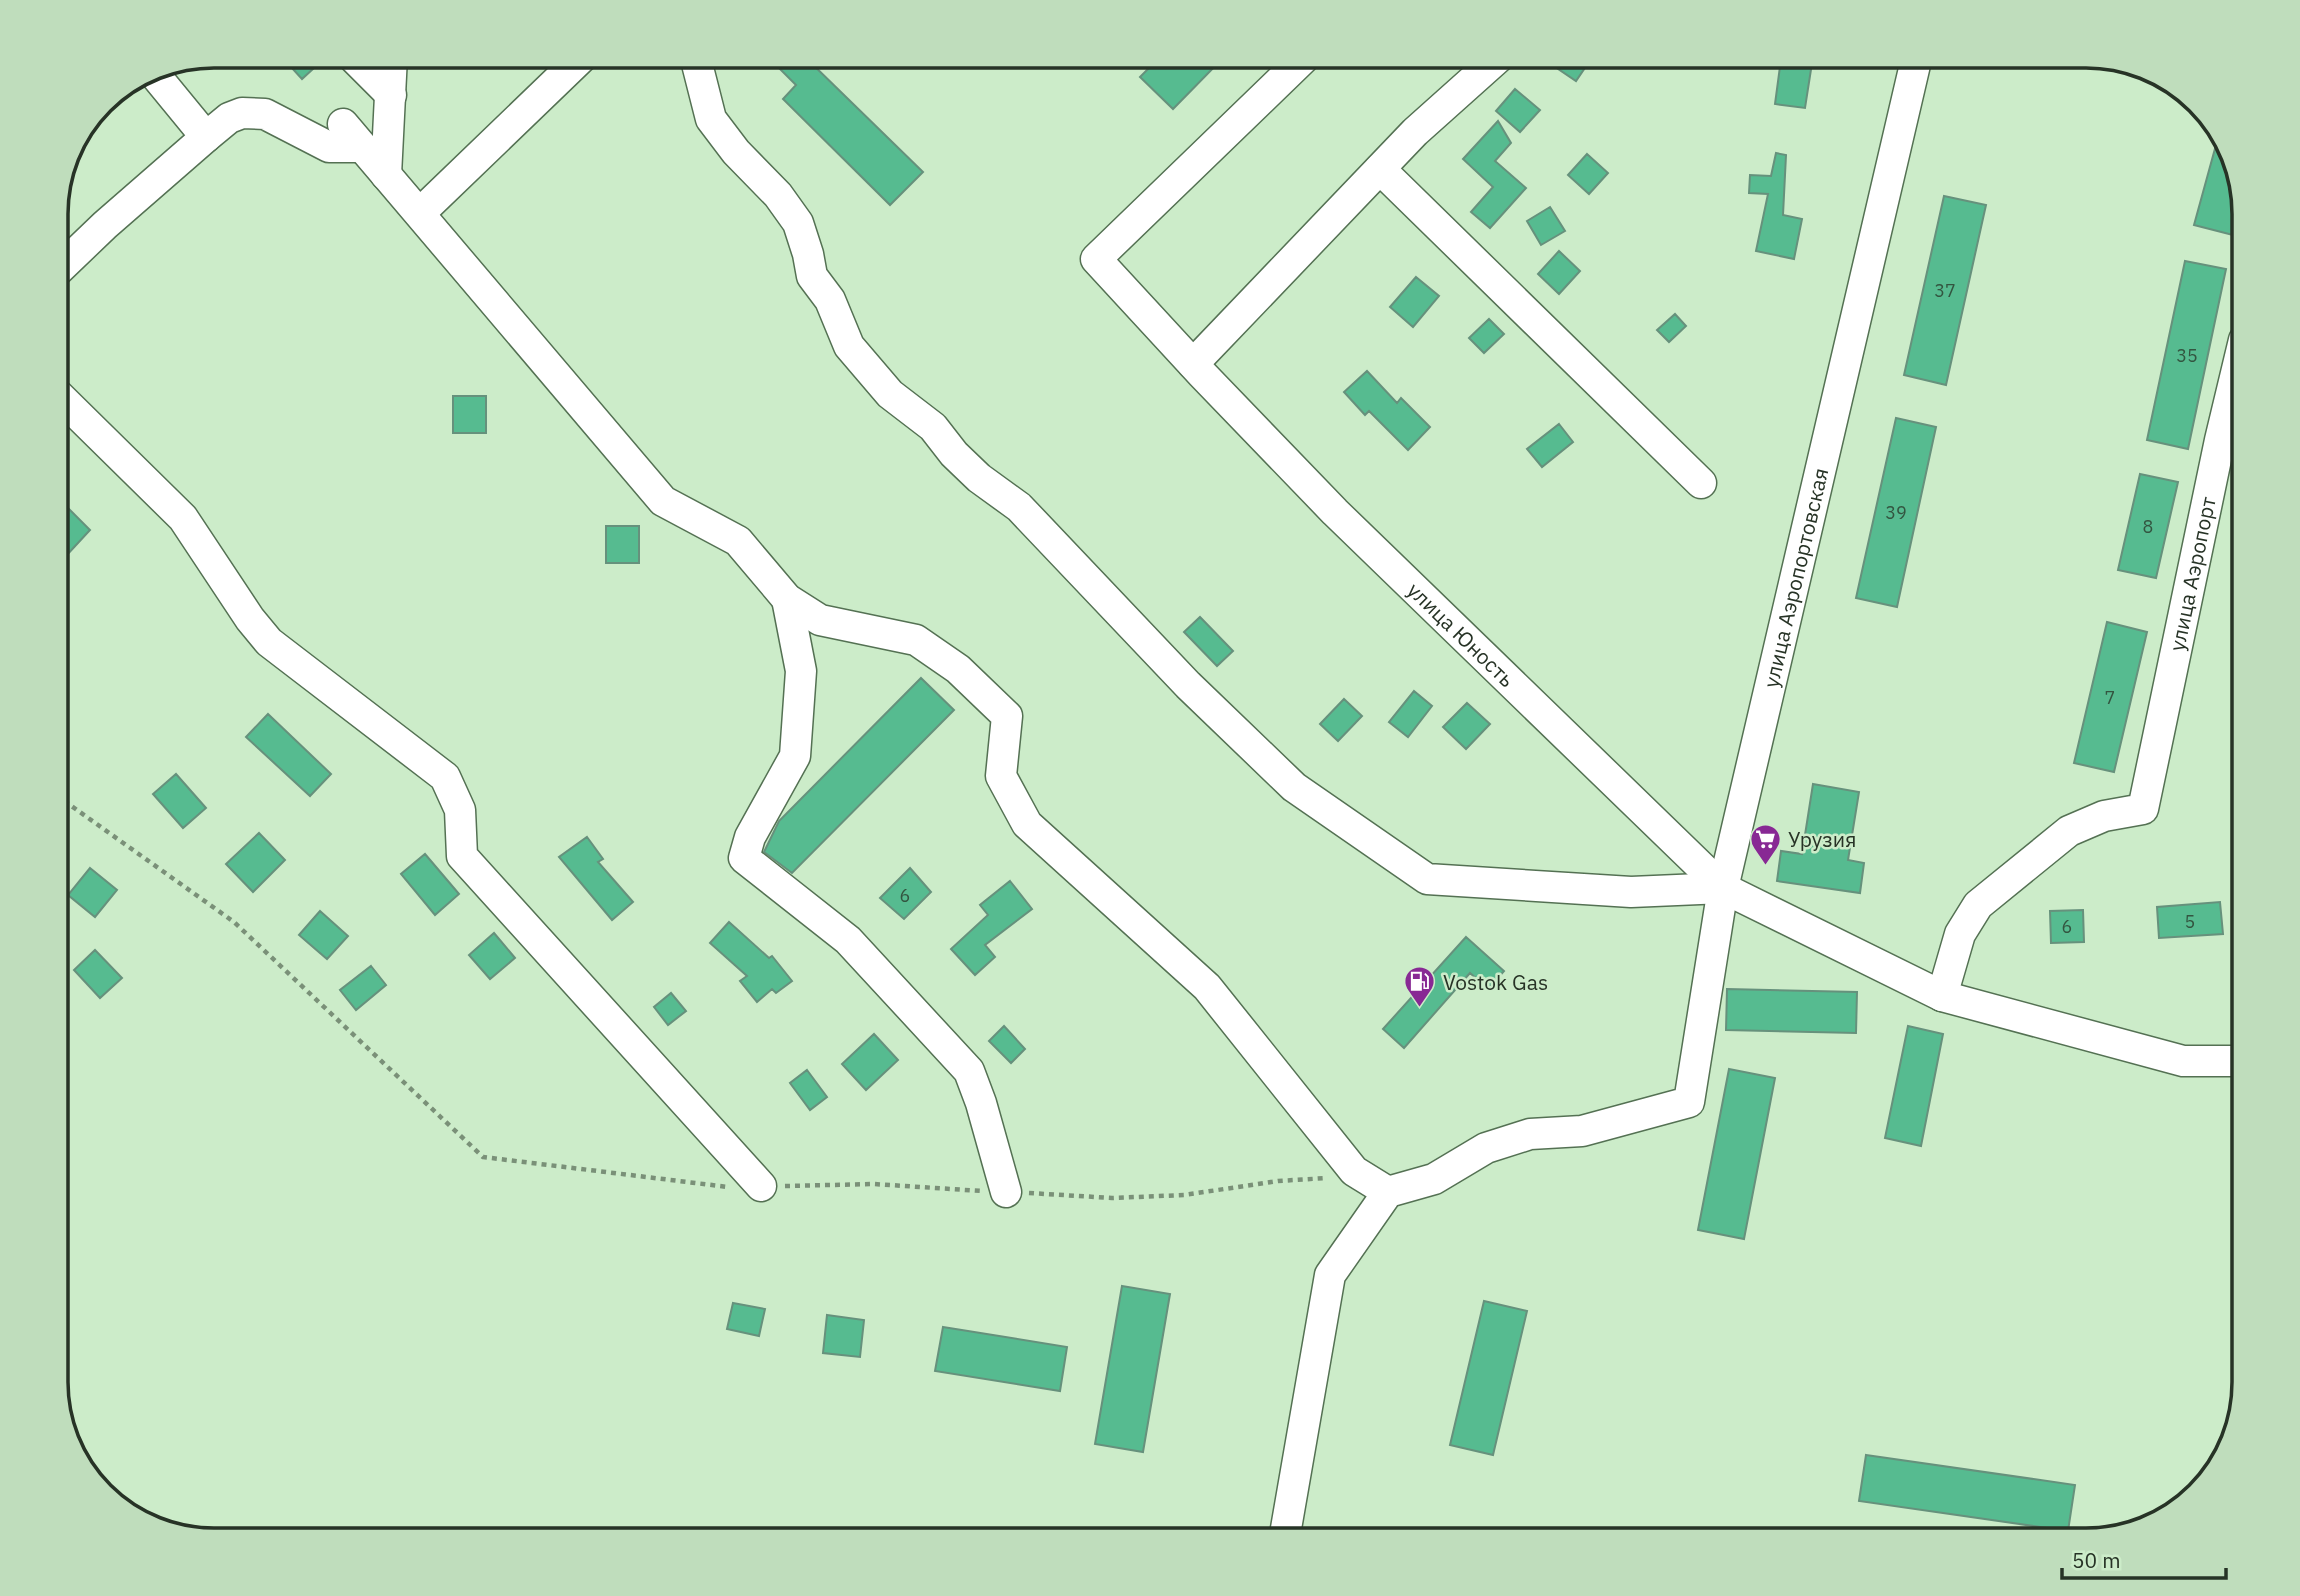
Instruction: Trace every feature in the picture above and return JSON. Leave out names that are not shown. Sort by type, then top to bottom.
[{"type":"street","points":[[364,68],[391,95]]},
{"type":"street","points":[[386,175],[392,68]]},
{"type":"street","points":[[420,213],[571,68]]},
{"type":"street","points":[[698,68],[711,119],[736,152],[778,195],[799,223],[811,276],[830,300],[849,346],[890,394],[933,427],[954,454],[979,478],[1019,507],[1188,685],[1294,787],[1427,879],[1631,892],[1723,888],[1942,996],[2183,1061],[2232,1061]]},
{"type":"street","name":"улица Юность","points":[[1294,68],[1096,259],[1335,512],[1723,888]]},
{"type":"street","points":[[1198,369],[1415,132],[1487,68]]},
{"type":"street","name":"улица Аэропортовская","points":[[1388,1192],[1434,1179],[1486,1149],[1530,1134],[1582,1131],[1689,1102],[1723,888],[1914,68]]},
{"type":"street","points":[[158,79],[206,137]]},
{"type":"street","points":[[69,260],[229,118],[242,113],[265,114],[329,147],[361,147]]},
{"type":"street","points":[[343,124],[663,501],[738,541],[787,599],[820,620],[916,640],[958,668],[1007,716],[1001,776],[1027,824],[1207,986],[1354,1171],[1388,1192],[1330,1275],[1286,1528]]},
{"type":"street","points":[[1380,169],[1701,483]]},
{"type":"street","name":"улица Аэропорт","points":[[1942,996],[1960,934],[1978,905],[2068,831],[2104,816],[2143,808],[2232,390]]},
{"type":"street","points":[[69,407],[183,518],[250,619],[269,642],[445,777],[460,810],[461,856],[761,1186]]},
{"type":"street","points":[[787,599],[801,671],[795,755],[750,837],[744,858],[848,940],[969,1071],[981,1103],[1006,1192]]},
{"type":"building","points":[[292,68],[314,68],[302,79]]},
{"type":"building","points":[[779,68],[816,68],[923,172],[890,205],[783,99],[796,85]]},
{"type":"building","points":[[1149,68],[1213,68],[1173,109],[1140,77]]},
{"type":"building","points":[[1557,68],[1585,68],[1576,81]]},
{"type":"building","points":[[1780,68],[1811,68],[1805,108],[1775,104]]},
{"type":"building","points":[[1515,89],[1540,110],[1520,132],[1496,111]]},
{"type":"building","points":[[1498,121],[1511,143],[1495,161],[1526,188],[1490,228],[1471,212],[1493,187],[1463,159]]},
{"type":"building","points":[[2215,147],[2229,186],[2232,235],[2194,225]]},
{"type":"building","points":[[1776,153],[1786,155],[1783,215],[1802,219],[1794,259],[1756,251],[1768,194],[1749,193],[1750,175],[1771,176]]},
{"type":"building","points":[[1587,154],[1608,173],[1589,194],[1568,175]]},
{"type":"building","points":[[1944,196],[1986,205],[1946,385],[1904,375]]},
{"type":"building","points":[[1550,207],[1565,231],[1541,245],[1527,221]]},
{"type":"building","points":[[1559,251],[1580,271],[1559,294],[1538,274]]},
{"type":"building","points":[[2185,261],[2226,269],[2188,449],[2147,440]]},
{"type":"building","points":[[1416,277],[1439,296],[1413,327],[1390,307]]},
{"type":"building","points":[[1675,314],[1686,326],[1669,342],[1657,330]]},
{"type":"building","points":[[1489,319],[1504,334],[1484,353],[1469,338]]},
{"type":"building","points":[[1367,371],[1397,403],[1401,398],[1430,427],[1408,450],[1369,411],[1365,415],[1344,392]]},
{"type":"building","points":[[453,396],[486,396],[486,433],[453,433]]},
{"type":"building","points":[[1896,418],[1936,427],[1897,607],[1856,598]]},
{"type":"building","points":[[1559,424],[1573,442],[1542,467],[1527,449]]},
{"type":"building","points":[[2140,474],[2178,482],[2156,578],[2118,570]]},
{"type":"building","points":[[69,509],[90,530],[69,553]]},
{"type":"building","points":[[606,526],[639,526],[639,563],[606,563]]},
{"type":"building","points":[[1200,617],[1233,651],[1217,666],[1184,632]]},
{"type":"building","points":[[2107,622],[2147,632],[2114,772],[2074,763]]},
{"type":"building","points":[[921,678],[954,710],[792,873],[764,852],[779,821]]},
{"type":"building","points":[[1414,691],[1432,706],[1408,737],[1389,722]]},
{"type":"building","points":[[1344,699],[1362,716],[1338,741],[1320,724]]},
{"type":"building","points":[[1467,703],[1490,724],[1466,749],[1443,727]]},
{"type":"building","points":[[268,714],[331,774],[310,796],[246,737]]},
{"type":"building","points":[[176,774],[206,808],[183,828],[153,794]]},
{"type":"building","points":[[1813,784],[1859,792],[1848,860],[1864,863],[1860,893],[1777,881],[1781,851],[1802,854]]},
{"type":"building","points":[[259,833],[285,860],[253,892],[226,864]]},
{"type":"building","points":[[587,837],[603,859],[598,862],[633,902],[612,920],[559,857]]},
{"type":"building","points":[[425,854],[459,894],[435,915],[401,874]]},
{"type":"building","points":[[90,868],[117,890],[95,917],[69,894]]},
{"type":"building","points":[[910,868],[931,892],[904,919],[880,898]]},
{"type":"building","points":[[1010,881],[1032,909],[985,945],[995,957],[975,975],[951,949],[988,915],[980,905]]},
{"type":"building","points":[[2220,902],[2223,934],[2159,938],[2157,907]]},
{"type":"building","points":[[2083,910],[2084,942],[2051,943],[2050,911]]},
{"type":"building","points":[[320,911],[348,936],[327,959],[299,935]]},
{"type":"building","points":[[729,922],[769,958],[772,956],[792,981],[776,993],[772,989],[757,1002],[740,981],[747,976],[710,943]]},
{"type":"building","points":[[494,933],[515,958],[490,979],[469,955]]},
{"type":"building","name":"Vostok Gas","points":[[1466,937],[1504,971],[1488,989],[1470,973],[1404,1048],[1383,1029]]},
{"type":"building","points":[[95,950],[122,978],[100,998],[74,970]]},
{"type":"building","points":[[371,966],[386,985],[356,1010],[340,990]]},
{"type":"building","points":[[1727,989],[1857,992],[1856,1033],[1726,1030]]},
{"type":"building","points":[[671,993],[686,1011],[668,1025],[654,1007]]},
{"type":"building","points":[[1004,1026],[1025,1049],[1011,1063],[989,1041]]},
{"type":"building","points":[[1908,1026],[1943,1034],[1921,1146],[1885,1138]]},
{"type":"building","points":[[874,1034],[898,1060],[866,1090],[842,1064]]},
{"type":"building","points":[[1729,1069],[1775,1078],[1744,1239],[1698,1230]]},
{"type":"building","points":[[807,1070],[827,1097],[810,1110],[790,1083]]},
{"type":"building","points":[[1122,1286],[1170,1294],[1143,1452],[1095,1444]]},
{"type":"building","points":[[1484,1301],[1527,1311],[1493,1455],[1450,1445]]},
{"type":"building","points":[[733,1303],[765,1309],[759,1336],[727,1329]]},
{"type":"building","points":[[827,1315],[864,1320],[860,1357],[823,1353]]},
{"type":"building","points":[[943,1327],[1067,1347],[1060,1391],[935,1371]]},
{"type":"building","points":[[1866,1455],[2075,1485],[2068,1528],[2047,1528],[1859,1501]]},
{"type":"place","name":"Урузия","points":[[1765,866]]},
{"type":"place","name":"Vostok Gas","points":[[1420,1009]]}]
